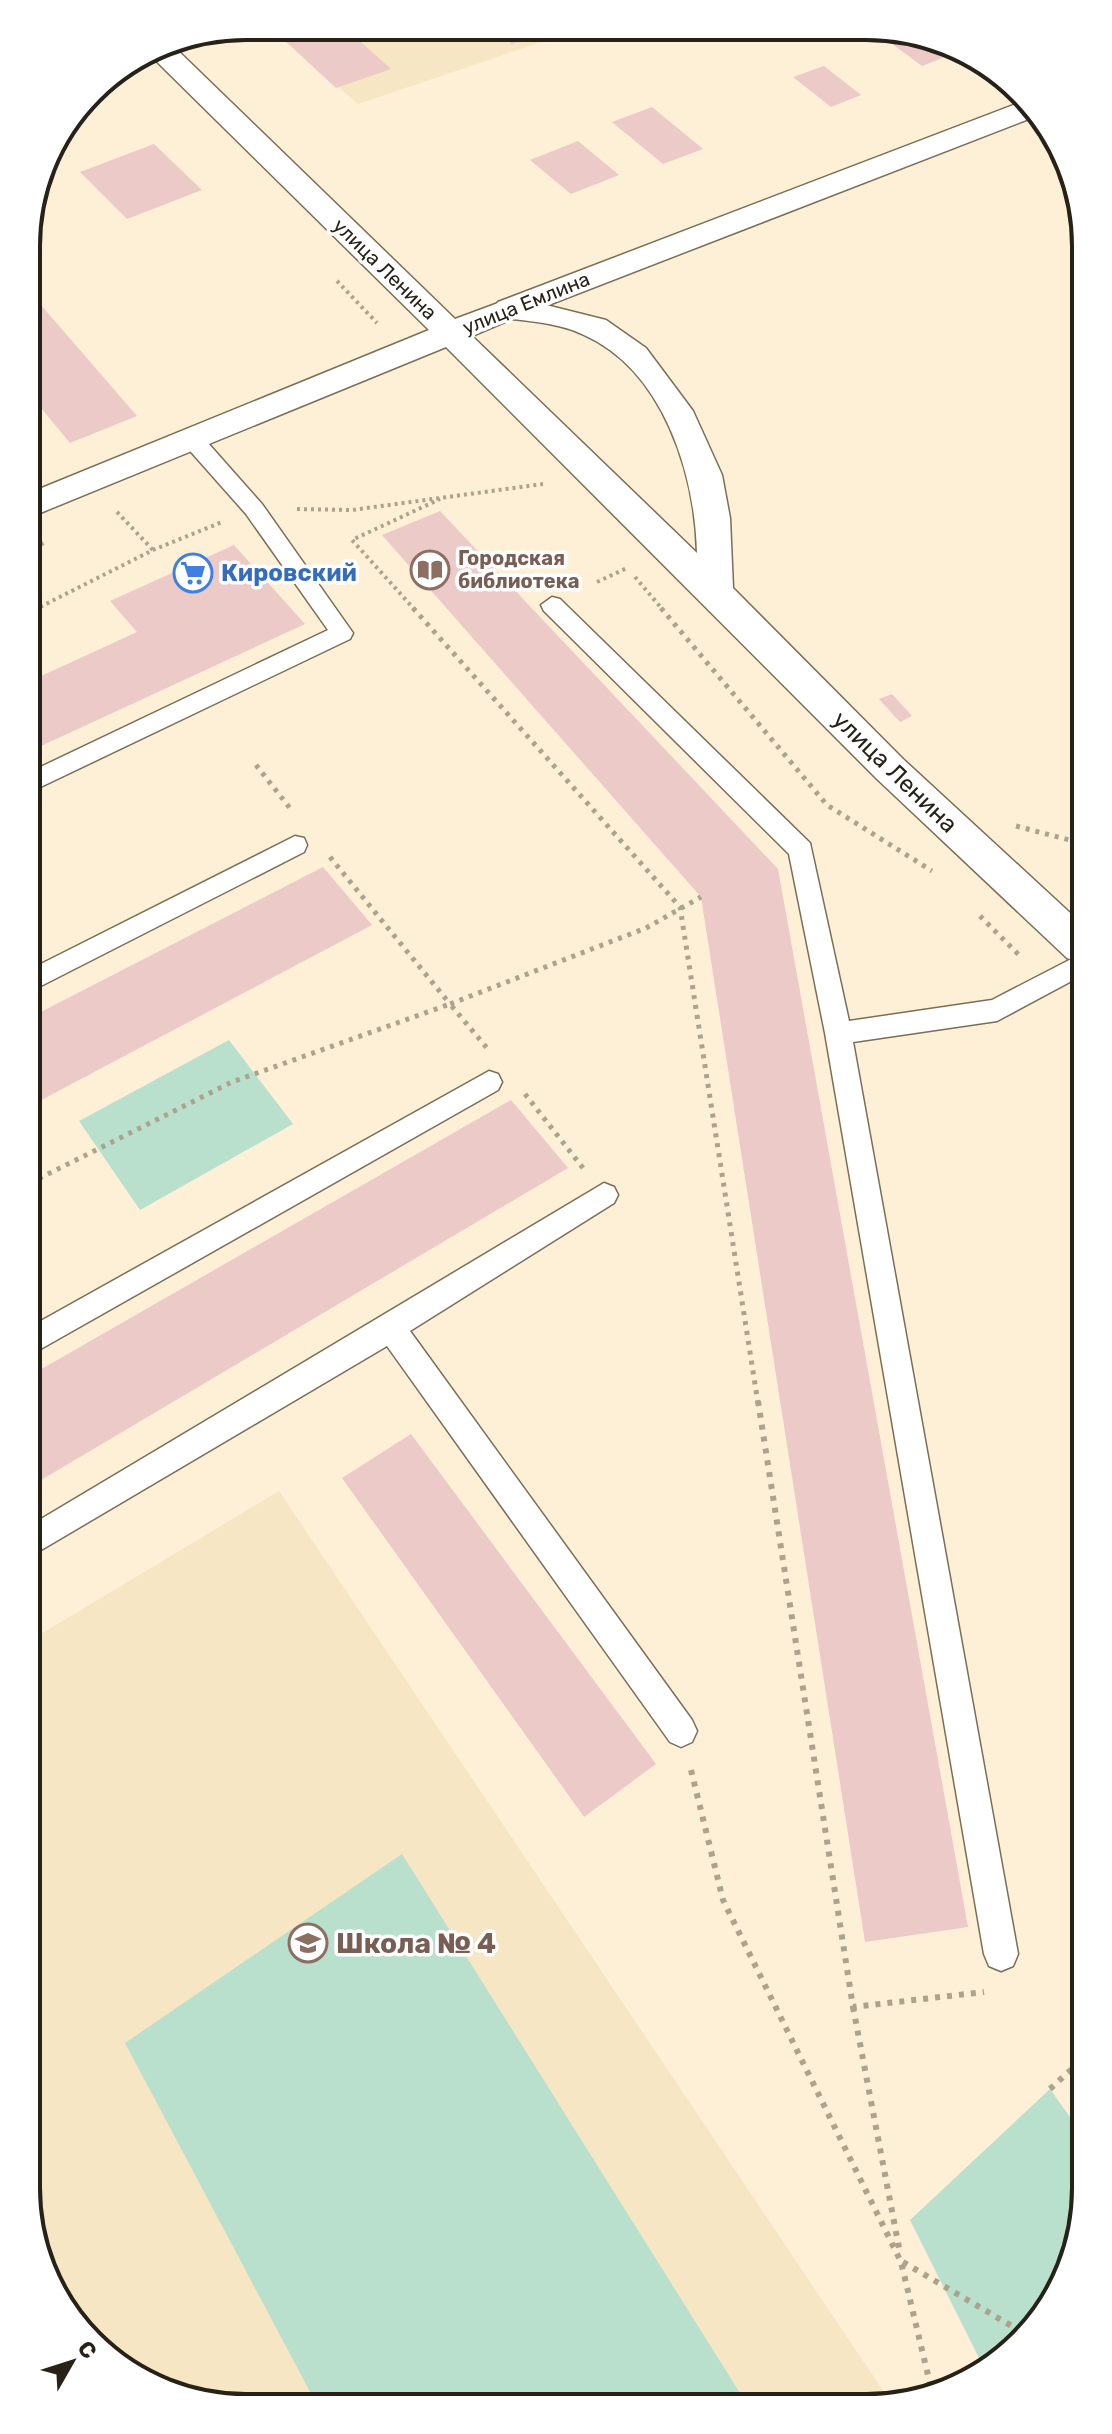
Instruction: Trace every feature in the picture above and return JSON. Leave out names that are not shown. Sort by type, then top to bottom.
[{"type":"street","name":"улица Ленина","points":[[167,56],[715,592],[890,769],[1072,939]]},
{"type":"street","name":"улица Емлина","points":[[40,502],[509,309],[1022,111]]},
{"type":"street","points":[[509,309],[548,313],[581,322],[620,342],[670,399],[690,438],[709,492],[715,592]]},
{"type":"lane","points":[[40,778],[342,633],[254,509],[192,439]]},
{"type":"lane","points":[[552,605],[801,850],[838,1033],[1001,1954]]},
{"type":"lane","points":[[40,976],[299,834]]},
{"type":"lane","points":[[838,1033],[997,1010],[1072,969]]},
{"type":"lane","points":[[40,1336],[498,1077]]},
{"type":"lane","points":[[40,1537],[391,1328],[604,1195]]},
{"type":"lane","points":[[391,1328],[681,1731]]},
{"type":"path","points":[[328,271],[405,352]]},
{"type":"path","points":[[532,473],[553,495]]},
{"type":"path","points":[[440,499],[352,540],[680,907],[853,2007],[901,2262],[930,2384]]},
{"type":"path","points":[[117,512],[153,550]]},
{"type":"path","points":[[616,558],[827,805],[936,873]]},
{"type":"path","points":[[597,582],[627,568]]},
{"type":"path","points":[[256,765],[299,834]]},
{"type":"path","points":[[322,848],[450,1004],[498,1077],[604,1195]]},
{"type":"path","points":[[40,1178],[232,1082],[450,1004],[646,928],[701,897]]},
{"type":"path","points":[[969,906],[1072,1008]]},
{"type":"path","points":[[681,1731],[723,1900],[901,2262],[1016,2329]]},
{"type":"path","points":[[853,2007],[983,1995],[1001,1954]]},
{"type":"path","points":[[1050,2089],[1072,2069]]},
{"type":"shaded area","points":[[284,40],[547,40],[358,104]]},
{"type":"shaded area","name":"Школа № 4","points":[[279,1491],[884,2393],[233,2394],[206,2390],[155,2373],[112,2344],[112,2322],[90,2322],[68,2291],[56,2267],[47,2241],[40,2188],[40,1635]]},
{"type":"green space","points":[[229,1040],[293,1124],[140,1210],[79,1121]]},
{"type":"green space","points":[[402,1854],[741,2394],[311,2394],[125,2043]]},
{"type":"green space","points":[[1050,2089],[1072,2120],[1072,2201],[1068,2228],[1061,2254],[1044,2291],[1012,2334],[980,2359],[910,2220]]},
{"type":"building","points":[[284,40],[359,40],[391,69],[336,88]]},
{"type":"building","points":[[889,42],[946,57],[922,66]]},
{"type":"building","points":[[824,66],[861,95],[831,107],[793,77]]},
{"type":"building","points":[[652,107],[703,149],[663,164],[612,122]]},
{"type":"building","points":[[578,141],[619,175],[571,194],[530,160]]},
{"type":"building","points":[[154,144],[202,190],[127,219],[80,172]]},
{"type":"building","points":[[40,304],[137,416],[70,443],[40,407]]},
{"type":"building","points":[[440,511],[778,869],[968,1927],[865,1942],[701,897],[382,535]]},
{"type":"building","points":[[234,545],[305,624],[40,746],[40,676],[137,632],[110,601]]},
{"type":"building","points":[[892,694],[912,716],[900,722],[879,699]]},
{"type":"building","points":[[323,867],[372,925],[40,1101],[40,1012]]},
{"type":"building","points":[[511,1100],[568,1168],[40,1481],[40,1370]]},
{"type":"building","points":[[411,1434],[656,1764],[584,1817],[342,1478]]},
{"type":"place","name":"Городская библиотека","points":[[430,570]]},
{"type":"place","name":"Кировский","points":[[193,573]]},
{"type":"place","name":"Школа № 4","points":[[308,1943]]}]
